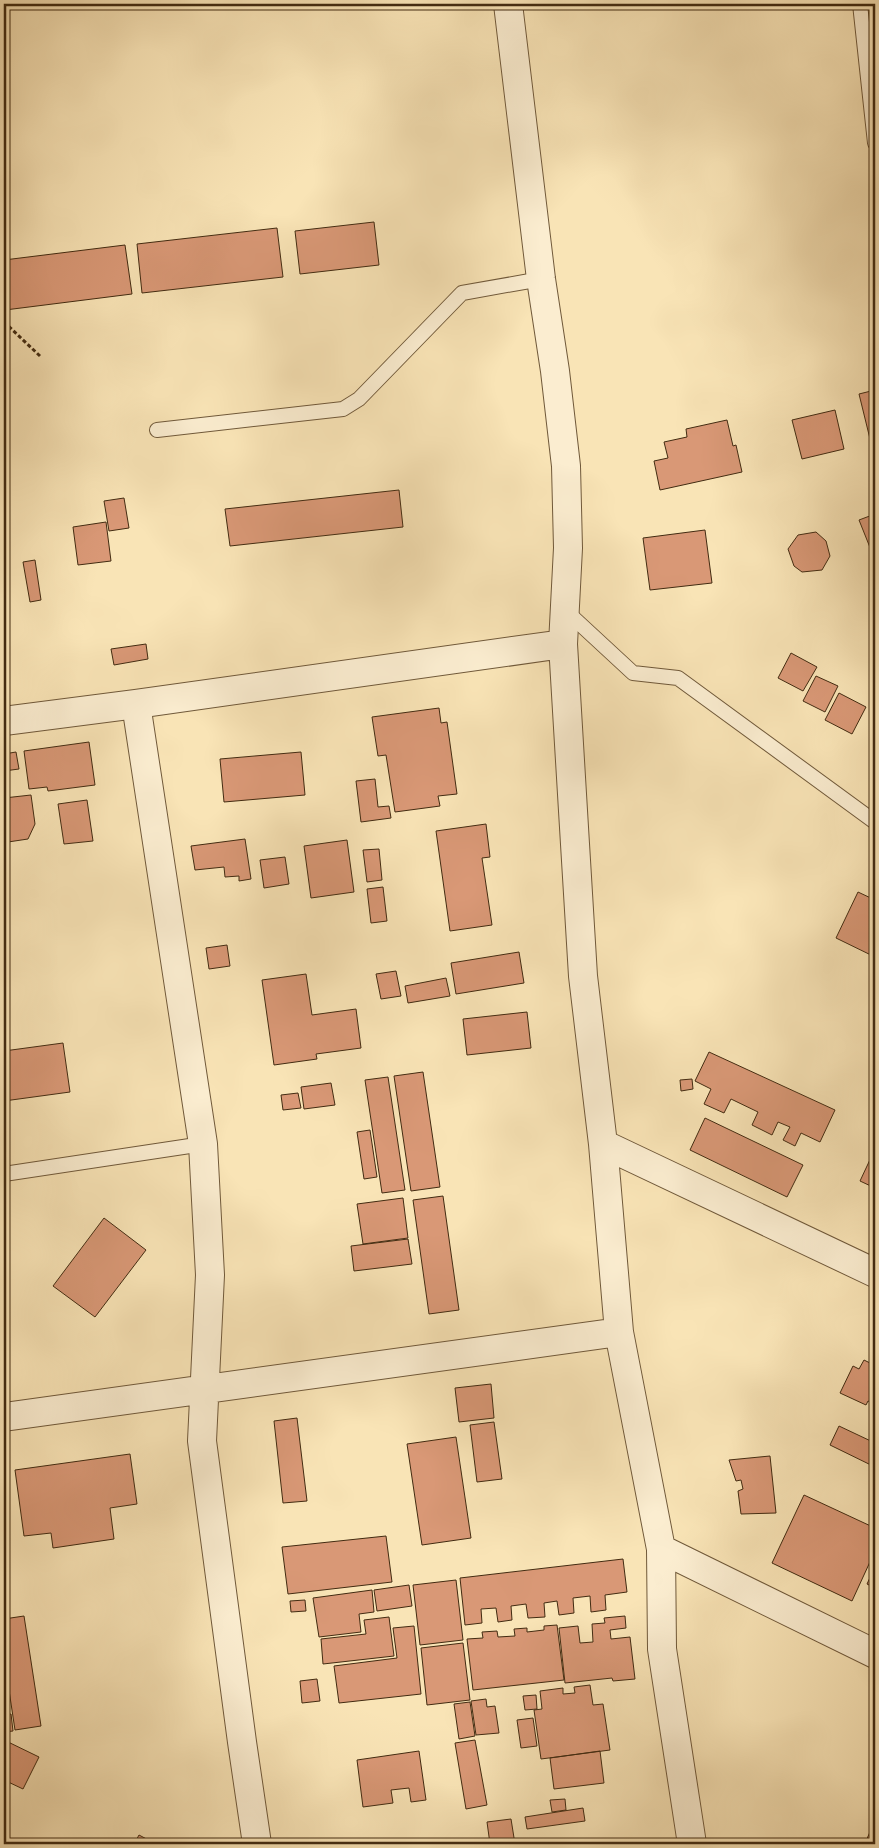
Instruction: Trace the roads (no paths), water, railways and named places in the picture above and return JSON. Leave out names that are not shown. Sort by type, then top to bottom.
[{"type":"street","points":[[508,4],[541,279],[556,371],[566,466],[568,548],[563,644],[583,976],[603,1144],[619,1332],[661,1548],[662,1649],[692,1844]]},
{"type":"street","points":[[4,721],[563,644]]},
{"type":"street","points":[[136,704],[203,1144],[210,1275],[202,1441],[240,1732],[257,1844]]},
{"type":"street","points":[[603,1144],[875,1273]]},
{"type":"street","points":[[4,1417],[619,1332]]},
{"type":"street","points":[[661,1548],[875,1654]]},
{"type":"lane","points":[[860,4],[875,135]]},
{"type":"lane","points":[[157,430],[343,409],[359,399],[462,293],[541,279]]},
{"type":"lane","points":[[566,611],[633,673],[678,678],[875,822]]},
{"type":"lane","points":[[4,1174],[203,1144]]}]
